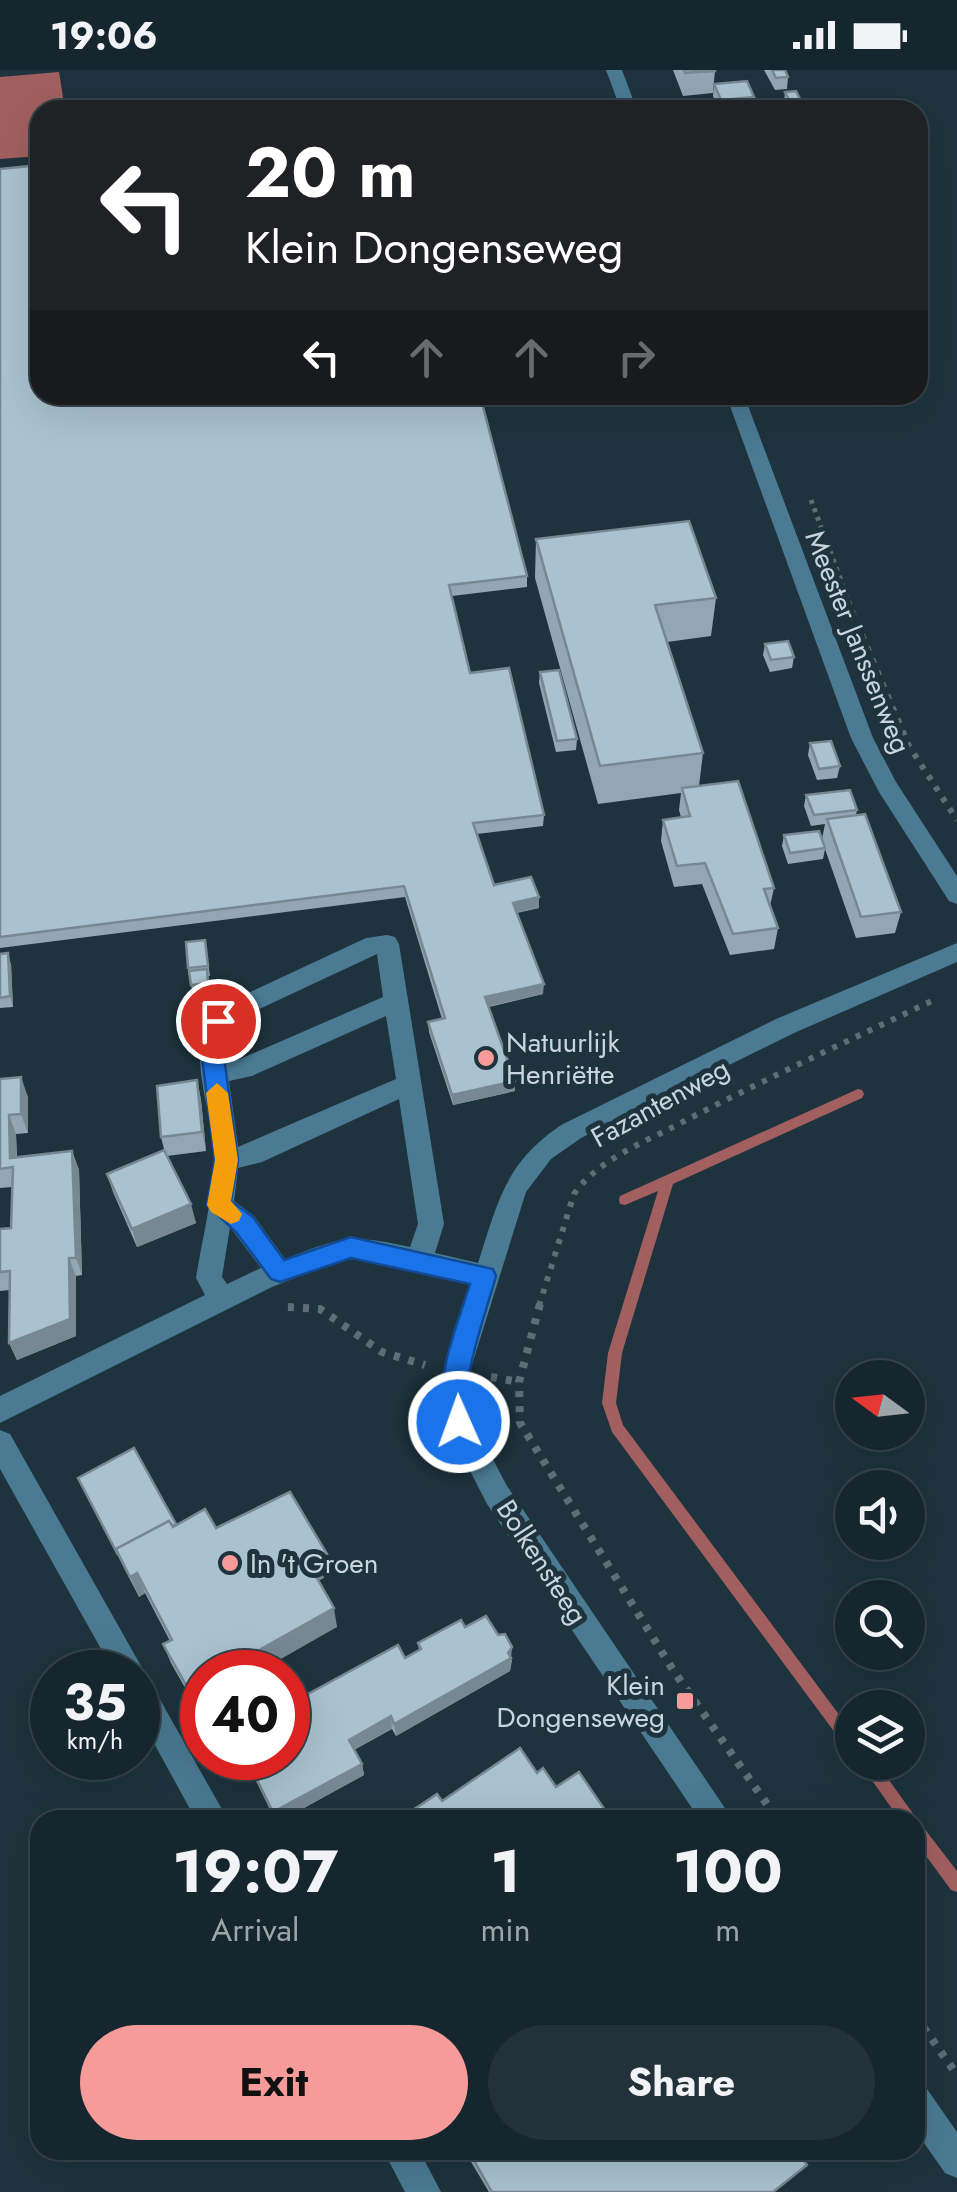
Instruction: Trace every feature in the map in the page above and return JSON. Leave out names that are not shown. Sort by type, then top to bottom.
[{"type":"street","points":[[614,70],[625,100]]},
{"type":"street","name":"Meester Janssenweg","points":[[739,405],[862,738],[905,816],[957,896]]},
{"type":"street","points":[[222,1300],[209,1278],[226,1160],[214,1072],[213,1031],[228,1013],[374,945],[387,944],[431,1224],[420,1262]]},
{"type":"street","name":"Fazantenweg","points":[[484,1276],[522,1176],[542,1151],[572,1130],[785,1026],[957,952]]},
{"type":"street","points":[[214,1072],[243,1069],[396,1004]]},
{"type":"street","points":[[226,1160],[252,1154],[391,1090],[409,1086]]},
{"type":"street","points":[[219,1205],[245,1224],[280,1272]]},
{"type":"street","points":[[0,1410],[280,1272],[351,1247],[484,1276]]},
{"type":"street","name":"Bolkensteeg","points":[[484,1276],[457,1371],[454,1398],[459,1422],[497,1494],[711,1810]]},
{"type":"street","points":[[0,1443],[118,1650]]},
{"type":"street","points":[[160,1725],[208,1810]]},
{"type":"street","points":[[925,2115],[957,2161]]},
{"type":"street","points":[[406,2160],[424,2192]]},
{"type":"path","name":"Meester Janssenweg","points":[[808,494],[891,712],[925,779],[957,820]]},
{"type":"path","name":"Fazantenweg","points":[[519,1382],[569,1208],[584,1181],[618,1156],[708,1108],[939,997]]},
{"type":"path","points":[[273,1311],[306,1305],[320,1309],[382,1352],[519,1382],[520,1423],[673,1670],[771,1810]]},
{"type":"path","points":[[925,2029],[957,2074]]},
{"type":"shaded area","points":[[59,72],[63,100],[30,100],[30,157],[0,159],[0,77]]},
{"type":"building","points":[[772,70],[785,70],[788,77],[776,78]]},
{"type":"building","points":[[747,81],[754,97],[721,100],[714,84]]},
{"type":"building","points":[[796,91],[800,99],[789,100],[785,92]]},
{"type":"building","points":[[30,166],[30,405],[483,405],[527,576],[449,585],[470,673],[509,668],[544,815],[473,823],[494,885],[531,877],[539,897],[513,903],[544,984],[485,997],[515,1081],[452,1095],[428,1022],[445,1018],[404,886],[0,937],[0,169]]},
{"type":"building","points":[[689,521],[716,598],[655,605],[703,753],[600,766],[536,539]]},
{"type":"building","points":[[788,641],[794,657],[771,660],[765,644]]},
{"type":"building","points":[[559,670],[577,739],[557,741],[540,672]]},
{"type":"building","points":[[831,741],[840,766],[819,769],[810,743]]},
{"type":"building","points":[[738,781],[774,888],[764,889],[778,928],[733,934],[705,863],[677,866],[663,820],[690,816],[682,788]]},
{"type":"building","points":[[850,790],[857,810],[814,815],[806,795]]},
{"type":"building","points":[[865,814],[901,912],[861,917],[827,819]]},
{"type":"building","points":[[819,831],[825,848],[790,853],[784,835]]},
{"type":"building","points":[[205,940],[208,966],[188,968],[186,942]]},
{"type":"building","points":[[8,953],[10,996],[0,998],[0,954]]},
{"type":"building","points":[[207,969],[208,983],[191,985],[189,971]]},
{"type":"building","points":[[21,1077],[21,1114],[9,1115],[10,1158],[72,1151],[76,1258],[69,1258],[70,1319],[9,1343],[10,1271],[0,1272],[0,1229],[11,1228],[13,1167],[0,1169],[0,1079]]},
{"type":"building","points":[[197,1080],[202,1132],[161,1137],[157,1086]]},
{"type":"building","points":[[164,1150],[191,1204],[132,1229],[107,1174]]},
{"type":"building","points":[[134,1448],[176,1524],[173,1526],[169,1521],[116,1549],[118,1555],[78,1478]]},
{"type":"building","points":[[290,1492],[327,1554],[309,1564],[334,1608],[259,1650],[180,1650],[180,1674],[163,1644],[172,1640],[137,1573],[130,1577],[116,1549],[169,1521],[173,1527],[205,1509],[216,1528]]},
{"type":"building","points":[[486,1616],[498,1635],[505,1634],[512,1647],[508,1653],[511,1658],[394,1724],[391,1716],[349,1740],[362,1764],[272,1810],[257,1780],[310,1780],[310,1693],[398,1645],[405,1658],[421,1649],[418,1643],[461,1620],[465,1627]]},
{"type":"building","points":[[520,1748],[537,1773],[543,1768],[556,1787],[579,1772],[605,1810],[413,1810],[437,1794],[442,1801]]},
{"type":"building","points":[[474,2160],[804,2160],[807,2165],[773,2192],[492,2192]]},
{"type":"waterway","points":[[668,1181],[858,1094]]},
{"type":"waterway","points":[[625,1200],[668,1181]]},
{"type":"waterway","points":[[668,1181],[615,1353],[609,1403],[617,1428],[835,1721]]},
{"type":"waterway","points":[[879,1780],[902,1810]]},
{"type":"waterway","points":[[925,1841],[957,1884]]},
{"type":"slow traffic","points":[[217,1093],[226,1160],[219,1205],[231,1214]]},
{"type":"place","name":"Natuurlijk Henriëtte","points":[[486,1058]]},
{"type":"place","name":"In 't Groen","points":[[230,1563]]},
{"type":"place","name":"Klein Dongenseweg","points":[[685,1701]]},
{"type":"route","points":[[218,1021],[211,1042],[226,1160],[219,1205],[245,1224],[280,1272],[316,1256],[351,1247],[484,1276],[457,1371],[454,1398],[459,1422]]}]
